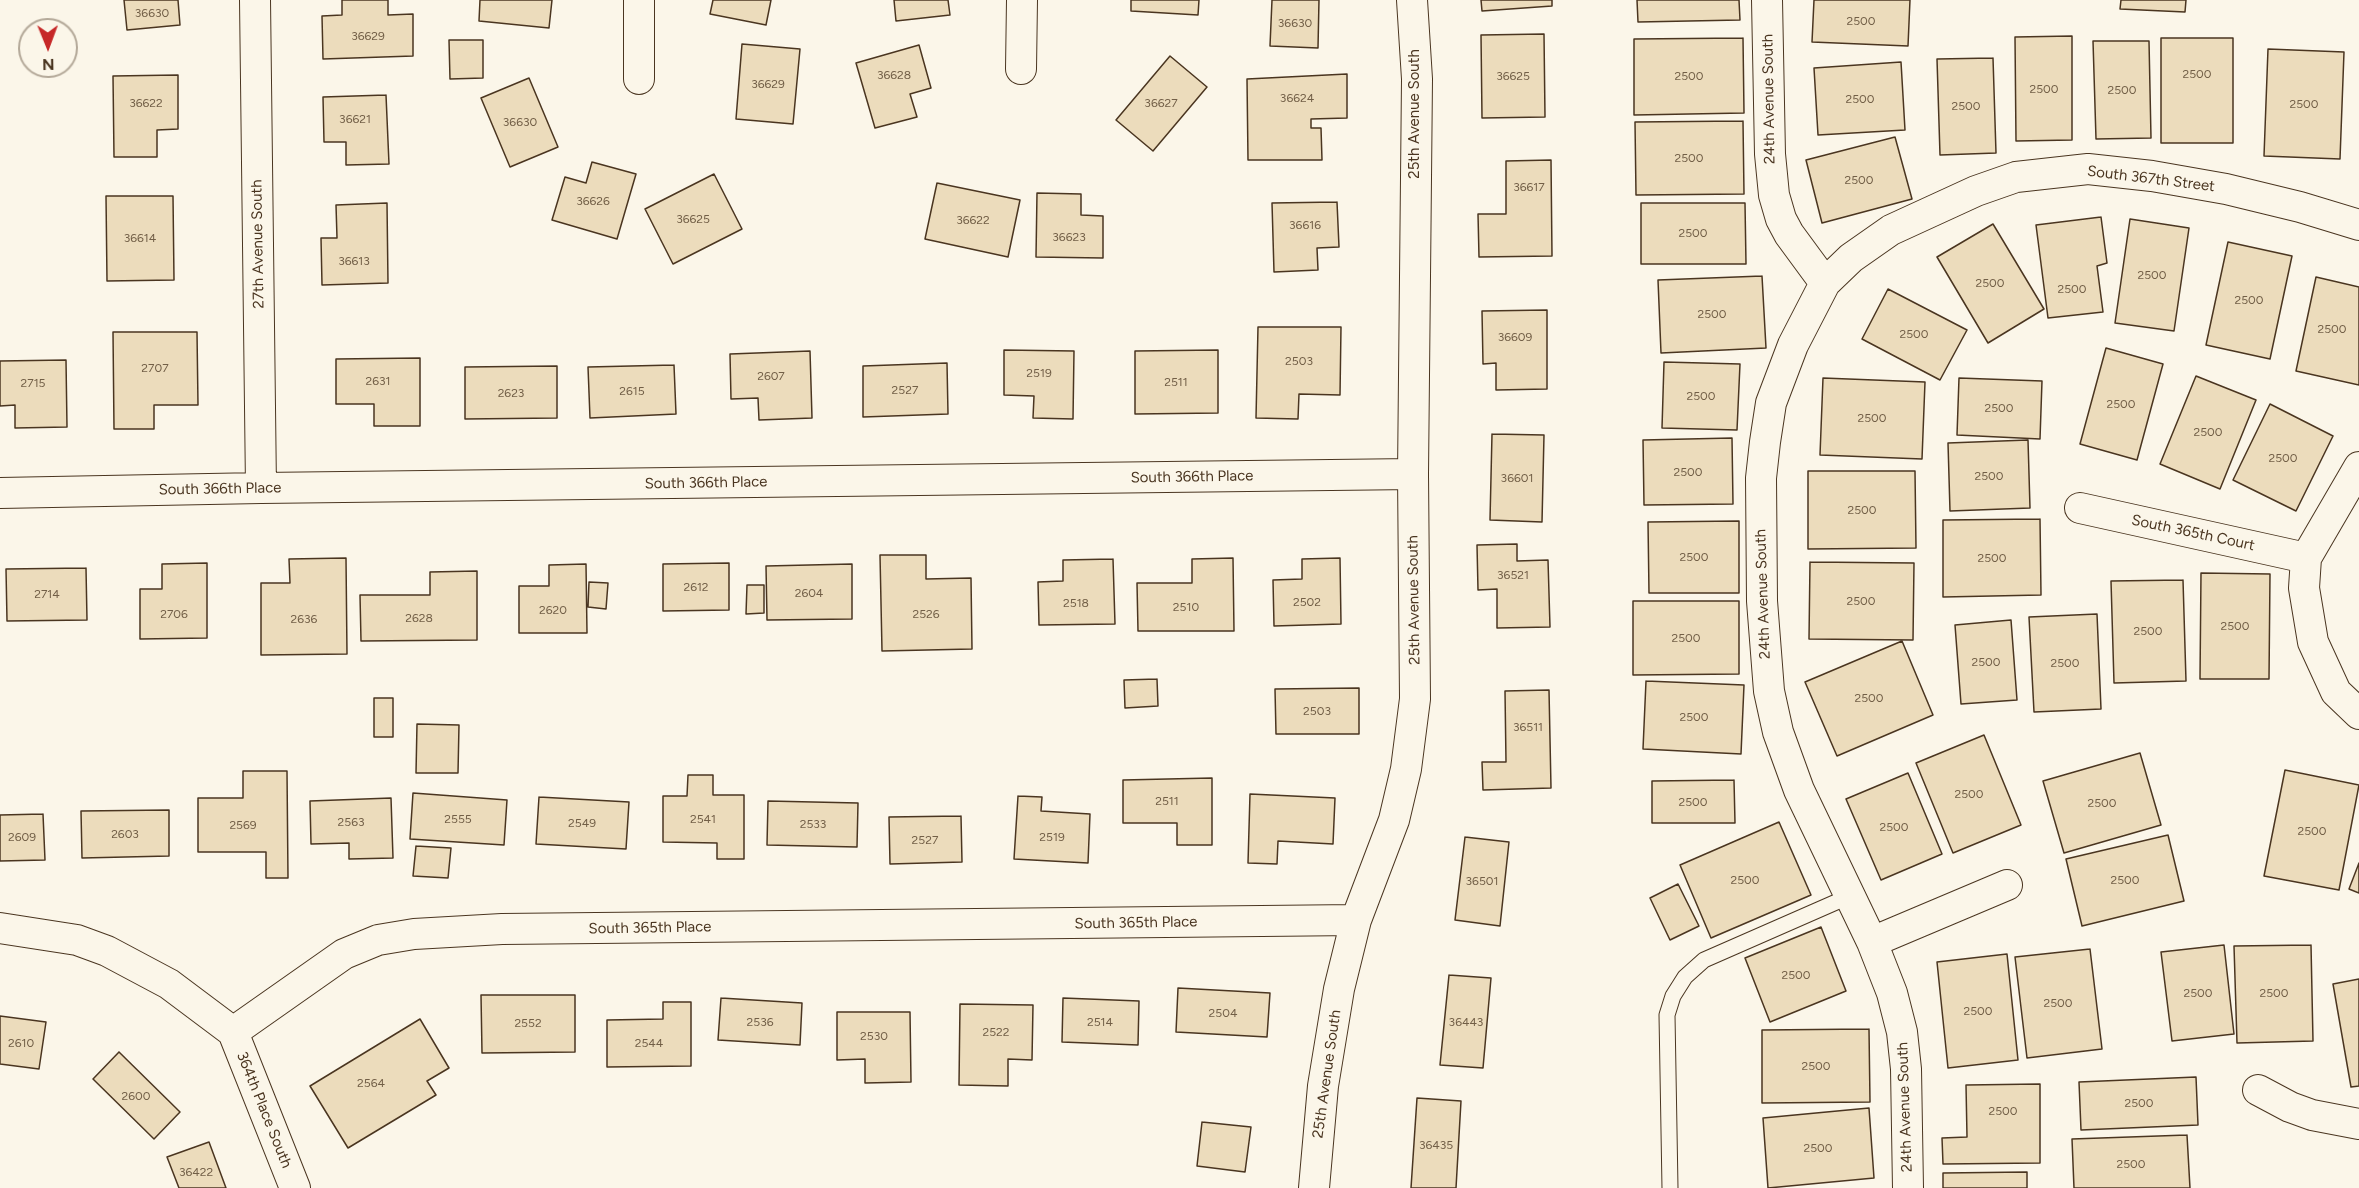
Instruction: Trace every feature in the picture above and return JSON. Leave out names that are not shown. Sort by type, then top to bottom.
[{"type":"street","name":"27th Avenue South","points":[[255,0],[261,488]]},
{"type":"street","points":[[639,0],[639,79]]},
{"type":"street","points":[[1021,69],[1022,0]]},
{"type":"street","name":"25th Avenue South","points":[[1314,1188],[1328,1052],[1339,989],[1356,920],[1394,820],[1406,769],[1415,699],[1413,474],[1417,80],[1412,0]]},
{"type":"street","name":"24th Avenue South","points":[[1767,0],[1770,154],[1774,195],[1781,219],[1789,234],[1825,283],[1784,365],[1767,423],[1761,478],[1762,601],[1767,674],[1778,732],[1799,790],[1872,942],[1892,993],[1902,1032],[1907,1090],[1908,1188]]},
{"type":"street","name":"South 367th Street","points":[[1825,283],[1851,258],[1883,236],[1923,215],[1976,191],[2016,177],[2057,171],[2088,169],[2114,171],[2193,182],[2300,207],[2359,225]]},
{"type":"street","points":[[2359,467],[2306,558],[2304,588],[2313,642],[2336,692],[2359,714]]},
{"type":"street","name":"South 366th Place","points":[[0,493],[1413,474]]},
{"type":"street","name":"South 365th Court","points":[[2080,508],[2306,558]]},
{"type":"street","points":[[1872,942],[2007,885]]},
{"type":"street","name":"South 365th Place","points":[[233,1032],[344,954],[378,940],[414,934],[502,929],[1356,920]]},
{"type":"street","points":[[0,927],[77,940],[107,951],[169,984],[233,1032]]},
{"type":"street","name":"364th Place South","points":[[233,1032],[295,1188]]},
{"type":"street","points":[[2258,1090],[2290,1107],[2312,1115],[2359,1124]]},
{"type":"lane","points":[[1670,1188],[1667,1015],[1673,996],[1685,976],[1704,960],[1850,896]]},
{"type":"building","points":[[124,0],[178,0],[180,25],[127,30]]},
{"type":"building","points":[[342,0],[388,0],[388,15],[413,14],[413,56],[323,59],[322,16],[342,15]]},
{"type":"building","points":[[480,0],[552,0],[549,28],[479,21]]},
{"type":"building","points":[[713,0],[771,0],[766,25],[710,14]]},
{"type":"building","points":[[894,0],[948,0],[950,15],[896,21]]},
{"type":"building","points":[[1131,0],[1199,0],[1198,15],[1131,11]]},
{"type":"building","points":[[1272,0],[1319,0],[1318,48],[1270,46]]},
{"type":"building","points":[[1481,0],[1552,0],[1552,6],[1482,11]]},
{"type":"building","points":[[1637,0],[1739,0],[1740,20],[1638,22]]},
{"type":"building","points":[[1814,0],[1910,0],[1908,46],[1812,42]]},
{"type":"building","points":[[2121,0],[2186,0],[2185,12],[2120,9]]},
{"type":"building","points":[[1544,34],[1545,117],[1482,118],[1481,35]]},
{"type":"building","points":[[2072,36],[2072,140],[2016,141],[2015,37]]},
{"type":"building","points":[[1743,38],[1744,113],[1634,115],[1634,39]]},
{"type":"building","points":[[2161,38],[2233,38],[2233,143],[2161,143]]},
{"type":"building","points":[[449,40],[483,40],[483,78],[450,79]]},
{"type":"building","points":[[2093,41],[2149,41],[2151,138],[2096,139]]},
{"type":"building","points":[[742,44],[800,49],[793,124],[736,119]]},
{"type":"building","points":[[919,45],[931,88],[910,94],[917,117],[875,128],[856,63]]},
{"type":"building","points":[[2268,49],[2344,52],[2340,159],[2264,156]]},
{"type":"building","points":[[1170,56],[1207,87],[1153,151],[1116,120]]},
{"type":"building","points":[[1993,58],[1996,153],[1940,155],[1937,59]]},
{"type":"building","points":[[1901,62],[1905,130],[1818,135],[1814,68]]},
{"type":"building","points":[[1347,74],[1347,118],[1311,119],[1311,128],[1321,128],[1322,160],[1248,160],[1247,79]]},
{"type":"building","points":[[178,75],[178,129],[157,130],[157,157],[114,157],[113,76]]},
{"type":"building","points":[[529,78],[558,147],[510,167],[481,98]]},
{"type":"building","points":[[386,95],[389,164],[346,165],[346,142],[324,142],[323,97]]},
{"type":"building","points":[[1743,121],[1744,194],[1636,195],[1635,122]]},
{"type":"building","points":[[1895,137],[1912,199],[1822,223],[1806,160]]},
{"type":"building","points":[[1551,160],[1552,256],[1479,257],[1478,214],[1506,214],[1506,161]]},
{"type":"building","points":[[592,162],[636,174],[617,239],[552,220],[565,177],[586,183]]},
{"type":"building","points":[[714,174],[742,229],[673,264],[645,209]]},
{"type":"building","points":[[937,183],[1020,200],[1008,257],[925,239]]},
{"type":"building","points":[[1037,193],[1081,194],[1081,215],[1103,216],[1103,258],[1036,257]]},
{"type":"building","points":[[106,196],[173,196],[174,280],[107,281]]},
{"type":"building","points":[[1337,202],[1339,247],[1317,248],[1318,270],[1274,272],[1272,203]]},
{"type":"building","points":[[387,203],[388,283],[322,285],[321,238],[337,238],[336,205]]},
{"type":"building","points":[[1641,203],[1745,203],[1746,264],[1641,264]]},
{"type":"building","points":[[2101,217],[2107,263],[2097,266],[2103,312],[2048,318],[2036,225]]},
{"type":"building","points":[[2130,219],[2189,228],[2174,331],[2115,323]]},
{"type":"building","points":[[1993,224],[2044,309],[1988,343],[1937,257]]},
{"type":"building","points":[[2228,242],[2292,256],[2270,359],[2206,345]]},
{"type":"building","points":[[1762,276],[1766,348],[1661,353],[1658,280]]},
{"type":"building","points":[[2316,277],[2359,287],[2359,385],[2296,371]]},
{"type":"building","points":[[1888,289],[1967,330],[1940,380],[1862,339]]},
{"type":"building","points":[[1547,310],[1547,389],[1496,390],[1496,363],[1483,364],[1482,311]]},
{"type":"building","points":[[1258,327],[1341,327],[1340,395],[1299,394],[1298,419],[1256,418]]},
{"type":"building","points":[[113,332],[197,332],[198,405],[154,405],[154,429],[114,429]]},
{"type":"building","points":[[2106,348],[2163,364],[2137,460],[2080,444]]},
{"type":"building","points":[[1004,350],[1074,351],[1073,419],[1033,418],[1034,396],[1004,395]]},
{"type":"building","points":[[1218,350],[1218,413],[1135,414],[1135,351]]},
{"type":"building","points":[[810,351],[812,418],[759,420],[758,398],[731,399],[730,354]]},
{"type":"building","points":[[420,358],[420,426],[374,426],[374,404],[336,404],[336,359]]},
{"type":"building","points":[[66,360],[67,427],[15,428],[15,405],[0,406],[0,361]]},
{"type":"building","points":[[1664,362],[1740,364],[1737,430],[1662,428]]},
{"type":"building","points":[[947,363],[948,414],[863,417],[863,366]]},
{"type":"building","points":[[674,365],[676,414],[590,418],[588,367]]},
{"type":"building","points":[[557,366],[557,418],[465,419],[465,367]]},
{"type":"building","points":[[2196,376],[2256,400],[2220,489],[2160,464]]},
{"type":"building","points":[[1823,378],[1925,382],[1922,459],[1820,455]]},
{"type":"building","points":[[1959,378],[2042,381],[2040,439],[1957,435]]},
{"type":"building","points":[[2270,404],[2333,436],[2296,511],[2233,480]]},
{"type":"building","points":[[1492,434],[1544,435],[1542,522],[1490,520]]},
{"type":"building","points":[[1732,438],[1733,504],[1644,505],[1643,440]]},
{"type":"building","points":[[2028,440],[2030,508],[1950,511],[1948,443]]},
{"type":"building","points":[[1808,471],[1915,471],[1916,548],[1808,549]]},
{"type":"building","points":[[2040,519],[2041,595],[1943,597],[1943,520]]},
{"type":"building","points":[[1739,521],[1739,593],[1649,593],[1648,522]]},
{"type":"building","points":[[1517,544],[1517,561],[1548,560],[1550,627],[1497,628],[1497,589],[1478,590],[1477,545]]},
{"type":"building","points":[[880,555],[926,555],[926,579],[971,578],[972,649],[882,651]]},
{"type":"building","points":[[346,558],[347,654],[261,655],[261,583],[290,583],[289,559]]},
{"type":"building","points":[[1233,558],[1234,631],[1138,631],[1137,583],[1192,583],[1192,559]]},
{"type":"building","points":[[1340,558],[1341,624],[1274,626],[1273,580],[1302,579],[1302,559]]},
{"type":"building","points":[[1113,559],[1115,624],[1039,625],[1038,582],[1063,581],[1063,560]]},
{"type":"building","points":[[1810,562],[1914,563],[1913,640],[1809,639]]},
{"type":"building","points":[[207,563],[207,638],[140,639],[140,589],[162,589],[162,564]]},
{"type":"building","points":[[729,563],[729,610],[663,611],[663,564]]},
{"type":"building","points":[[586,564],[587,633],[519,633],[519,586],[549,586],[549,565]]},
{"type":"building","points":[[852,564],[852,619],[767,620],[766,566]]},
{"type":"building","points":[[86,568],[87,620],[7,621],[6,569]]},
{"type":"building","points":[[477,571],[477,640],[361,641],[360,595],[430,595],[430,572]]},
{"type":"building","points":[[2201,573],[2270,574],[2269,679],[2200,679]]},
{"type":"building","points":[[2183,580],[2186,681],[2114,683],[2111,581]]},
{"type":"building","points":[[589,582],[608,583],[606,609],[588,607]]},
{"type":"building","points":[[747,585],[764,585],[764,613],[746,614]]},
{"type":"building","points":[[1633,601],[1739,601],[1739,674],[1633,675]]},
{"type":"building","points":[[2097,614],[2101,709],[2034,712],[2029,617]]},
{"type":"building","points":[[2011,620],[2017,700],[1961,704],[1955,625]]},
{"type":"building","points":[[1902,641],[1933,715],[1837,756],[1805,682]]},
{"type":"building","points":[[1157,679],[1158,706],[1125,708],[1124,680]]},
{"type":"building","points":[[1646,681],[1744,685],[1741,754],[1643,749]]},
{"type":"building","points":[[1359,688],[1359,734],[1276,734],[1275,689]]},
{"type":"building","points":[[1549,690],[1551,788],[1483,790],[1482,762],[1506,762],[1505,691]]},
{"type":"building","points":[[374,698],[393,698],[393,737],[374,737]]},
{"type":"building","points":[[417,724],[459,725],[458,773],[416,773]]},
{"type":"building","points":[[1984,735],[2021,825],[1953,853],[1916,763]]},
{"type":"building","points":[[2140,753],[2161,825],[2064,853],[2043,781]]},
{"type":"building","points":[[2285,770],[2359,785],[2339,890],[2264,876]]},
{"type":"building","points":[[243,771],[287,771],[288,878],[266,878],[266,852],[198,852],[198,798],[243,798]]},
{"type":"building","points":[[1908,773],[1942,854],[1881,880],[1846,799]]},
{"type":"building","points":[[688,775],[713,775],[713,795],[744,795],[744,859],[717,859],[717,843],[663,842],[663,796],[687,796]]},
{"type":"building","points":[[1212,778],[1212,845],[1177,845],[1177,823],[1123,823],[1123,780]]},
{"type":"building","points":[[1734,780],[1735,823],[1652,823],[1652,781]]},
{"type":"building","points":[[413,793],[507,800],[504,845],[410,839]]},
{"type":"building","points":[[1250,794],[1335,798],[1333,844],[1278,841],[1277,864],[1248,863]]},
{"type":"building","points":[[1018,796],[1042,797],[1041,811],[1090,814],[1088,863],[1014,859]]},
{"type":"building","points":[[539,797],[629,802],[626,849],[536,844]]},
{"type":"building","points":[[391,798],[393,858],[349,859],[349,843],[311,844],[310,801]]},
{"type":"building","points":[[768,801],[858,803],[857,847],[767,845]]},
{"type":"building","points":[[169,810],[169,856],[82,858],[81,811]]},
{"type":"building","points":[[43,814],[45,860],[0,861],[0,815]]},
{"type":"building","points":[[961,816],[962,862],[890,864],[889,817]]},
{"type":"building","points":[[1779,822],[1811,895],[1711,938],[1680,865]]},
{"type":"building","points":[[2168,835],[2184,901],[2082,926],[2066,859]]},
{"type":"building","points":[[1465,837],[1509,842],[1500,926],[1455,920]]},
{"type":"building","points":[[416,846],[451,848],[448,878],[413,876]]},
{"type":"building","points":[[2359,863],[2359,893],[2349,889]]},
{"type":"building","points":[[1678,884],[1699,926],[1670,940],[1650,898]]},
{"type":"building","points":[[1821,927],[1846,991],[1770,1022],[1745,958]]},
{"type":"building","points":[[2224,945],[2234,1034],[2172,1041],[2161,952]]},
{"type":"building","points":[[2311,945],[2313,1041],[2237,1043],[2234,946]]},
{"type":"building","points":[[2090,949],[2102,1049],[2027,1058],[2015,957]]},
{"type":"building","points":[[2007,954],[2018,1060],[1948,1068],[1937,962]]},
{"type":"building","points":[[1449,975],[1491,978],[1483,1068],[1440,1065]]},
{"type":"building","points":[[2359,979],[2359,1086],[2351,1087],[2333,984]]},
{"type":"building","points":[[1178,988],[1270,993],[1267,1037],[1176,1032]]},
{"type":"building","points":[[481,995],[575,995],[575,1052],[482,1053]]},
{"type":"building","points":[[721,998],[802,1003],[800,1045],[718,1040]]},
{"type":"building","points":[[1063,998],[1139,1001],[1138,1045],[1062,1042]]},
{"type":"building","points":[[663,1002],[691,1002],[691,1066],[607,1067],[607,1020],[663,1019]]},
{"type":"building","points":[[960,1004],[1033,1005],[1032,1060],[1008,1059],[1008,1086],[959,1085]]},
{"type":"building","points":[[837,1012],[910,1012],[911,1082],[865,1083],[865,1059],[837,1060]]},
{"type":"building","points":[[0,1016],[46,1022],[39,1069],[0,1064]]},
{"type":"building","points":[[420,1019],[449,1068],[427,1081],[436,1095],[348,1148],[310,1086]]},
{"type":"building","points":[[1869,1029],[1870,1102],[1762,1103],[1762,1030]]},
{"type":"building","points":[[119,1052],[180,1112],[154,1139],[93,1079]]},
{"type":"building","points":[[2196,1077],[2198,1125],[2081,1130],[2079,1082]]},
{"type":"building","points":[[2040,1084],[2040,1163],[1943,1164],[1942,1138],[1967,1137],[1966,1085]]},
{"type":"building","points":[[1417,1098],[1461,1101],[1456,1188],[1411,1188]]},
{"type":"building","points":[[1869,1108],[1874,1178],[1768,1188],[1763,1118]]},
{"type":"building","points":[[1202,1122],[1251,1127],[1245,1172],[1197,1166]]},
{"type":"building","points":[[2187,1135],[2190,1188],[2074,1188],[2072,1139]]},
{"type":"building","points":[[209,1142],[226,1188],[179,1188],[167,1157]]},
{"type":"building","points":[[2027,1172],[2027,1188],[1943,1188],[1943,1173]]}]
